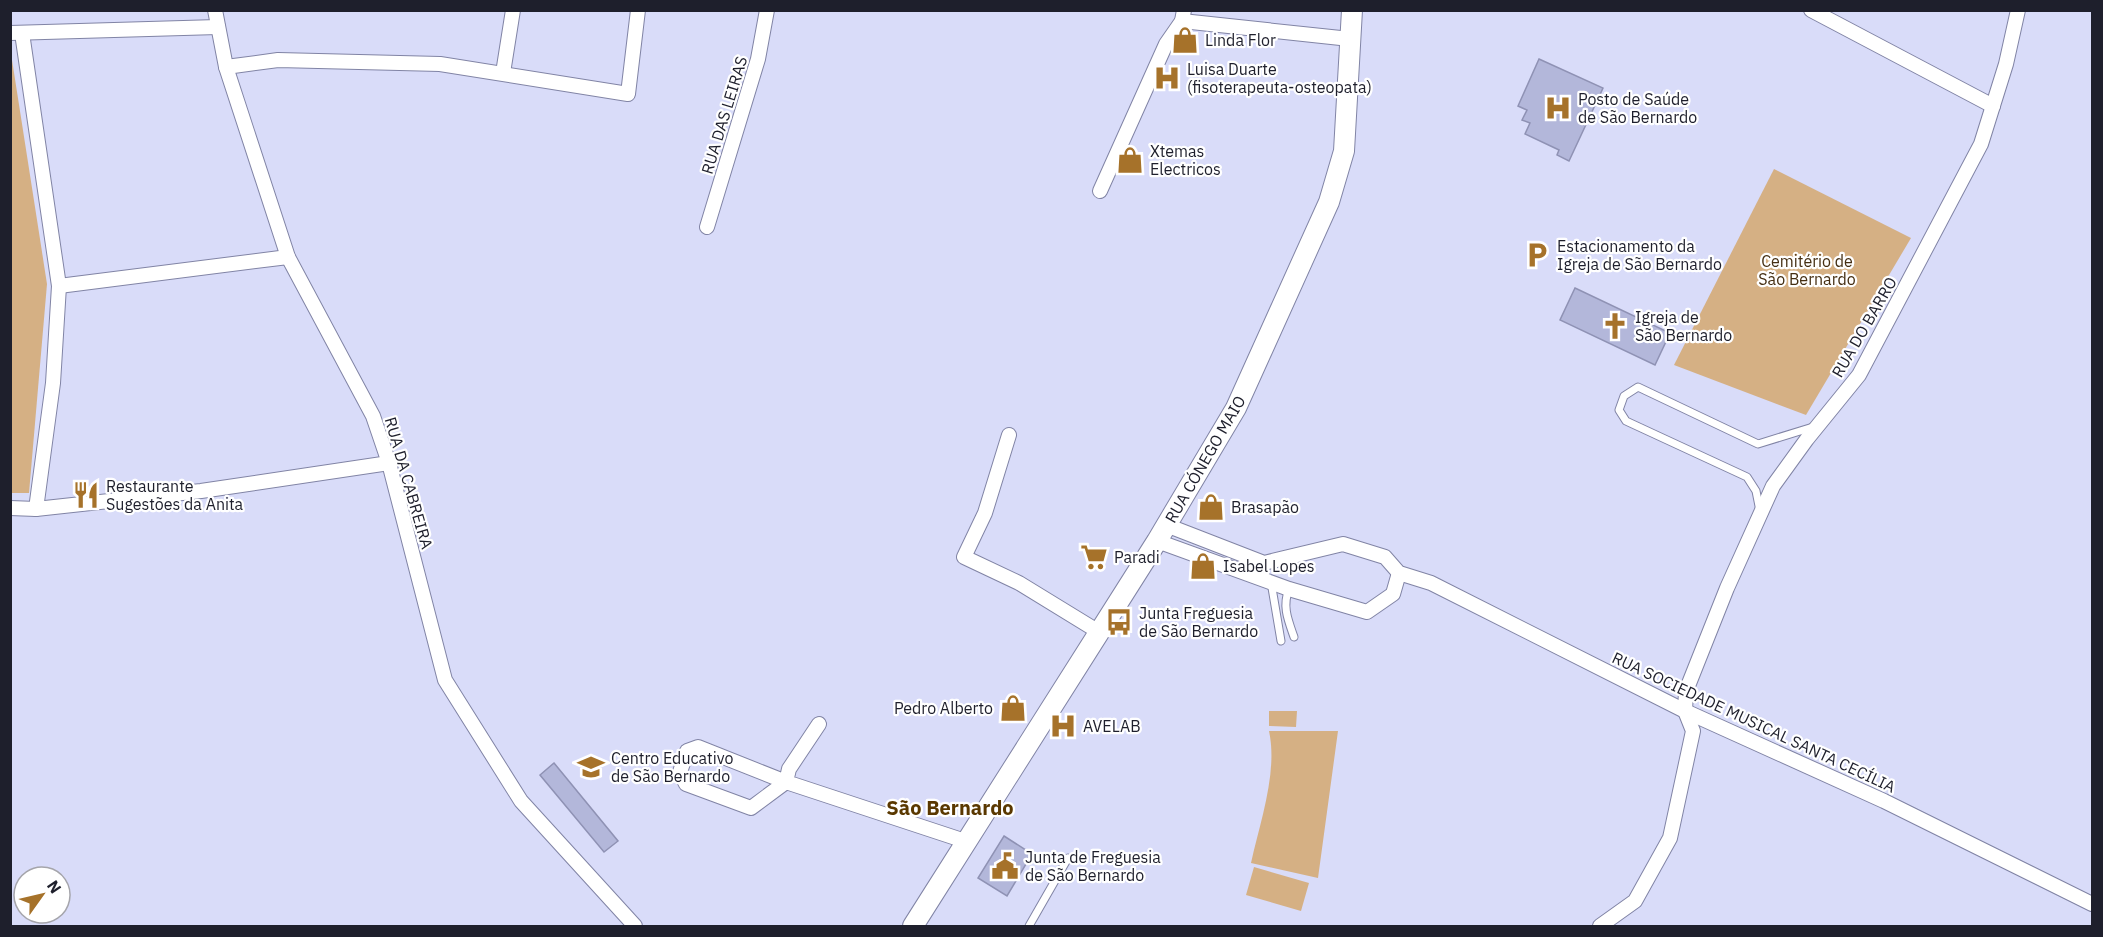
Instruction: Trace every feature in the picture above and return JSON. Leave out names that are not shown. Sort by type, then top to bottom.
[{"type":"main road","name":"RUA CÓNEGO MAIO","points":[[913,927],[965,841],[1161,533],[1236,408],[1328,206],[1344,152],[1352,10]]},
{"type":"street","name":"RUA DA CABREIRA","points":[[215,10],[226,67],[288,257],[373,416],[389,463],[445,680],[521,801],[635,927]]},
{"type":"street","points":[[503,73],[513,10]]},
{"type":"street","points":[[226,67],[278,60],[428,64],[503,73],[628,94],[638,10]]},
{"type":"street","name":"RUA DAS LEIRAS","points":[[707,227],[758,59],[767,10]]},
{"type":"street","points":[[1811,10],[1993,106]]},
{"type":"street","name":"RUA DO BARRO","points":[[1685,711],[1686,691],[1773,486],[1859,375],[1981,144],[2006,64],[2018,10]]},
{"type":"street","points":[[1100,191],[1166,44],[1183,16],[1350,39]]},
{"type":"street","points":[[36,509],[53,383],[59,286],[16,33],[218,27]]},
{"type":"street","points":[[59,286],[288,257]]},
{"type":"street","points":[[1009,435],[985,513],[964,557],[1019,583],[1099,632]]},
{"type":"street","points":[[10,508],[36,509],[201,491],[389,463]]},
{"type":"street","points":[[1161,533],[1289,589],[1367,612],[1393,594],[1400,573]]},
{"type":"street","name":"RUA SOCIEDADE MUSICAL SANTA CECÍLIA","points":[[1161,533],[1264,563],[1343,544],[1384,557],[1400,573],[1431,583],[1685,711],[1884,801],[2092,904]]},
{"type":"street","points":[[1600,927],[1635,901],[1670,838],[1693,731],[1685,711]]},
{"type":"street","points":[[819,724],[789,769],[786,782],[751,808],[686,784],[680,772],[687,751],[698,747],[786,782],[965,841]]},
{"type":"lane","points":[[1760,515],[1756,491],[1747,477],[1626,421],[1619,410],[1624,396],[1638,387],[1758,444],[1818,425]]},
{"type":"lane","points":[[1271,582],[1281,641]]},
{"type":"lane","points":[[1289,589],[1285,600],[1287,618],[1294,637]]},
{"type":"lane","points":[[1029,927],[1068,858]]},
{"type":"green space","points":[[10,47],[47,284],[29,493],[10,493]]},
{"type":"green space","name":"Cemitério de São Bernardo","points":[[1774,169],[1911,238],[1806,415],[1674,365]]},
{"type":"green space","points":[[1269,711],[1297,711],[1296,727],[1269,726]]},
{"type":"green space","points":[[1269,731],[1338,731],[1318,878],[1251,863],[1270,780]]},
{"type":"green space","points":[[1254,867],[1309,883],[1301,911],[1246,895]]},
{"type":"building","name":"Posto de Saúde de São Bernardo","points":[[1539,59],[1603,88],[1569,161],[1557,155],[1559,150],[1525,134],[1530,123],[1522,120],[1527,110],[1518,106]]},
{"type":"building","name":"Igreja de São Bernardo","points":[[1575,288],[1670,333],[1655,365],[1560,320]]},
{"type":"building","points":[[554,763],[618,841],[604,852],[540,775]]},
{"type":"building","name":"Junta de Freguesia de São Bernardo","points":[[1004,836],[1032,854],[1007,896],[978,878]]},
{"type":"place","name":"Linda Flor","points":[[1185,40]]},
{"type":"place","name":"Luisa Duarte (fisoterapeuta-osteopata)","points":[[1167,78]]},
{"type":"place","name":"Posto de Saúde de São Bernardo","points":[[1558,108]]},
{"type":"place","name":"Xtemas Electricos","points":[[1130,160]]},
{"type":"place","name":"Estacionamento da Igreja de São Bernardo","points":[[1537,255]]},
{"type":"place","name":"Igreja de São Bernardo","points":[[1615,326]]},
{"type":"place","name":"Restaurante Sugestões da Anita","points":[[86,495]]},
{"type":"place","name":"Brasapão","points":[[1211,507]]},
{"type":"place","name":"Paradi","points":[[1094,557]]},
{"type":"place","name":"Isabel Lopes","points":[[1203,566]]},
{"type":"place","name":"Junta Freguesia de São Bernardo","points":[[1119,622]]},
{"type":"place","name":"Pedro Alberto","points":[[1013,708]]},
{"type":"place","name":"AVELAB","points":[[1063,726]]},
{"type":"place","name":"Centro Educativo de São Bernardo","points":[[591,767]]},
{"type":"place","name":"Junta de Freguesia de São Bernardo","points":[[1005,866]]},
{"type":"district","name":"São Bernardo","points":[[950,807]]}]
